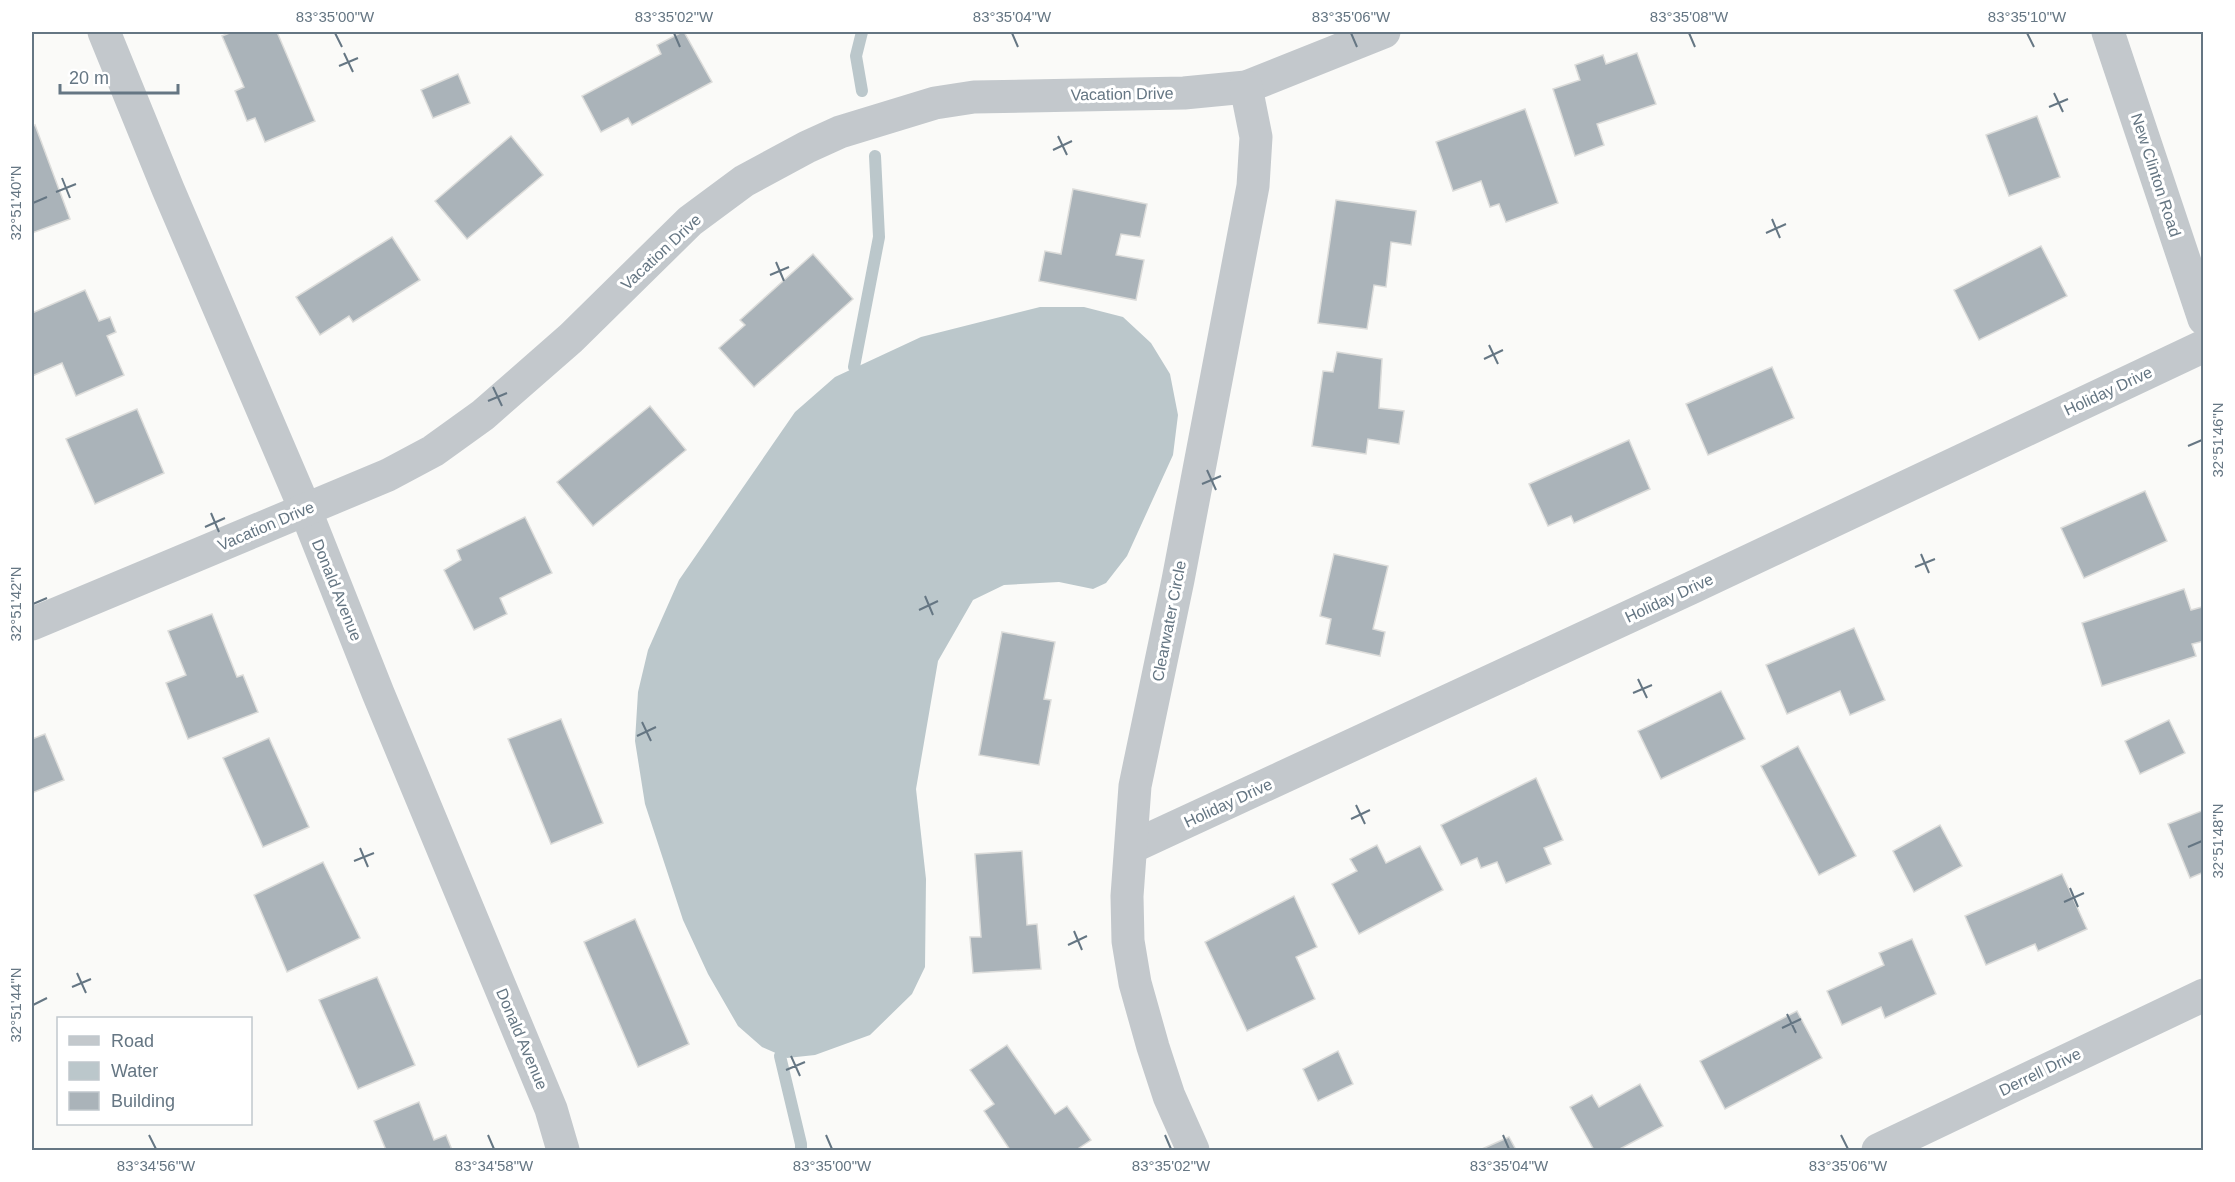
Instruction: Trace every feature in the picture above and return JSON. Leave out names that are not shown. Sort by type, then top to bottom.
[{"type":"street","name":"Donald Avenue","points":[[104,32],[168,189],[305,509],[378,693],[551,1109],[563,1150]]},
{"type":"street","name":"Vacation Drive","points":[[32,624],[397,470],[433,451],[475,421],[571,338],[690,221],[744,181],[840,132],[924,107],[974,97],[1184,93],[1246,87],[1384,32]]},
{"type":"street","name":"New Clinton Road","points":[[2108,32],[2204,319]]},
{"type":"street","name":"Clearwater Circle","points":[[1193,1150],[1169,1096],[1136,983],[1128,941],[1127,896],[1136,786],[1253,186],[1256,137],[1246,87]]},
{"type":"street","name":"Holiday Drive","points":[[1132,847],[1702,583],[2204,346]]},
{"type":"street","name":"Derrell Drive","points":[[1885,1149],[2204,994]]},
{"type":"water","points":[[1040,307],[1084,307],[1123,317],[1151,343],[1170,374],[1178,415],[1173,455],[1127,556],[1106,583],[1093,589],[1059,582],[1004,585],[973,600],[938,661],[916,789],[926,879],[925,967],[912,994],[870,1035],[815,1055],[787,1058],[762,1047],[738,1026],[708,974],[683,920],[645,804],[635,741],[638,692],[648,650],[679,580],[795,412],[835,377],[921,337]]},
{"type":"building","points":[[232,32],[277,32],[315,121],[265,142],[255,118],[247,121],[235,91],[244,87],[222,36]]},
{"type":"building","points":[[682,32],[712,82],[632,125],[628,118],[601,132],[582,96],[661,54],[657,45]]},
{"type":"building","points":[[1637,53],[1656,104],[1597,124],[1604,145],[1575,156],[1553,89],[1580,80],[1575,65],[1603,55],[1606,64]]},
{"type":"building","points":[[458,74],[470,103],[433,118],[421,90]]},
{"type":"building","points":[[1525,109],[1558,203],[1506,222],[1499,204],[1490,207],[1481,181],[1453,191],[1436,142]]},
{"type":"building","points":[[2037,116],[2060,177],[2009,196],[1986,135]]},
{"type":"building","points":[[35,125],[70,219],[32,233],[32,127]]},
{"type":"building","points":[[511,136],[543,175],[467,239],[435,201]]},
{"type":"building","points":[[1073,189],[1147,204],[1140,237],[1121,234],[1116,255],[1144,260],[1136,300],[1039,281],[1045,251],[1061,254]]},
{"type":"building","points":[[1336,200],[1416,211],[1411,245],[1391,242],[1386,287],[1374,285],[1367,329],[1318,323]]},
{"type":"building","points":[[392,237],[420,280],[353,322],[349,316],[320,335],[296,297]]},
{"type":"building","points":[[2041,246],[2067,296],[1979,340],[1954,290]]},
{"type":"building","points":[[813,254],[853,299],[754,387],[719,348],[745,325],[740,320]]},
{"type":"building","points":[[85,290],[99,321],[110,317],[116,332],[107,336],[124,375],[76,396],[62,363],[32,376],[32,313]]},
{"type":"building","points":[[1337,352],[1382,359],[1379,408],[1404,411],[1399,444],[1368,439],[1366,454],[1312,446],[1323,371],[1333,372]]},
{"type":"building","points":[[1772,367],[1794,418],[1708,455],[1686,404]]},
{"type":"building","points":[[650,406],[686,450],[593,526],[557,482]]},
{"type":"building","points":[[137,409],[164,473],[95,504],[66,439]]},
{"type":"building","points":[[1629,440],[1650,489],[1574,523],[1571,516],[1548,526],[1529,484]]},
{"type":"building","points":[[2145,491],[2167,541],[2084,578],[2061,528]]},
{"type":"building","points":[[525,517],[552,573],[500,598],[507,614],[474,630],[444,570],[461,560],[457,550]]},
{"type":"building","points":[[1334,554],[1388,566],[1373,629],[1385,632],[1380,656],[1326,644],[1331,619],[1320,616]]},
{"type":"building","points":[[2184,589],[2191,610],[2202,607],[2204,612],[2204,641],[2192,644],[2196,656],[2102,686],[2082,623]]},
{"type":"building","points":[[212,614],[237,677],[243,675],[258,712],[188,739],[166,683],[186,675],[168,631]]},
{"type":"building","points":[[1854,628],[1885,700],[1850,715],[1840,691],[1787,714],[1766,665]]},
{"type":"building","points":[[1002,632],[1055,642],[1044,699],[1051,700],[1039,765],[979,755]]},
{"type":"building","points":[[1721,691],[1745,739],[1661,779],[1638,731]]},
{"type":"building","points":[[561,719],[603,823],[551,844],[508,739]]},
{"type":"building","points":[[2169,720],[2185,753],[2140,774],[2125,741]]},
{"type":"building","points":[[45,734],[64,780],[32,793],[32,739]]},
{"type":"building","points":[[269,738],[309,827],[263,847],[223,758]]},
{"type":"building","points":[[1798,746],[1856,856],[1819,875],[1761,766]]},
{"type":"building","points":[[1536,778],[1563,840],[1544,848],[1551,864],[1506,883],[1497,862],[1481,868],[1477,858],[1461,865],[1441,825]]},
{"type":"building","points":[[2204,810],[2204,872],[2190,878],[2168,824]]},
{"type":"building","points":[[1940,825],[1962,866],[1914,892],[1893,851]]},
{"type":"building","points":[[1377,845],[1386,863],[1420,846],[1443,890],[1359,934],[1332,884],[1357,871],[1350,859]]},
{"type":"building","points":[[1022,851],[1027,925],[1037,924],[1041,969],[973,973],[970,937],[981,937],[975,854]]},
{"type":"building","points":[[323,862],[360,938],[287,972],[254,895]]},
{"type":"building","points":[[2062,874],[2087,929],[2038,951],[2035,944],[1986,965],[1965,916]]},
{"type":"building","points":[[1294,896],[1317,947],[1296,957],[1315,999],[1247,1031],[1205,942]]},
{"type":"building","points":[[635,919],[689,1044],[638,1067],[584,942]]},
{"type":"building","points":[[1912,939],[1936,994],[1885,1018],[1881,1007],[1842,1025],[1827,991],[1884,965],[1879,953]]},
{"type":"building","points":[[377,977],[415,1065],[358,1089],[319,1000]]},
{"type":"building","points":[[1797,1011],[1822,1058],[1725,1109],[1700,1061]]},
{"type":"building","points":[[1007,1045],[1055,1114],[1067,1106],[1091,1140],[1076,1150],[1010,1150],[984,1111],[994,1104],[970,1070]]},
{"type":"building","points":[[1338,1051],[1353,1084],[1318,1101],[1303,1069]]},
{"type":"building","points":[[1640,1084],[1663,1126],[1618,1150],[1594,1150],[1570,1107],[1592,1095],[1599,1107]]},
{"type":"building","points":[[419,1102],[434,1140],[446,1135],[452,1150],[386,1150],[374,1121]]},
{"type":"building","points":[[1509,1137],[1516,1150],[1482,1149]]},
{"type":"waterway","points":[[862,32],[856,56],[862,91]]},
{"type":"waterway","points":[[854,367],[879,237],[875,156]]},
{"type":"waterway","points":[[780,1056],[801,1150]]}]
